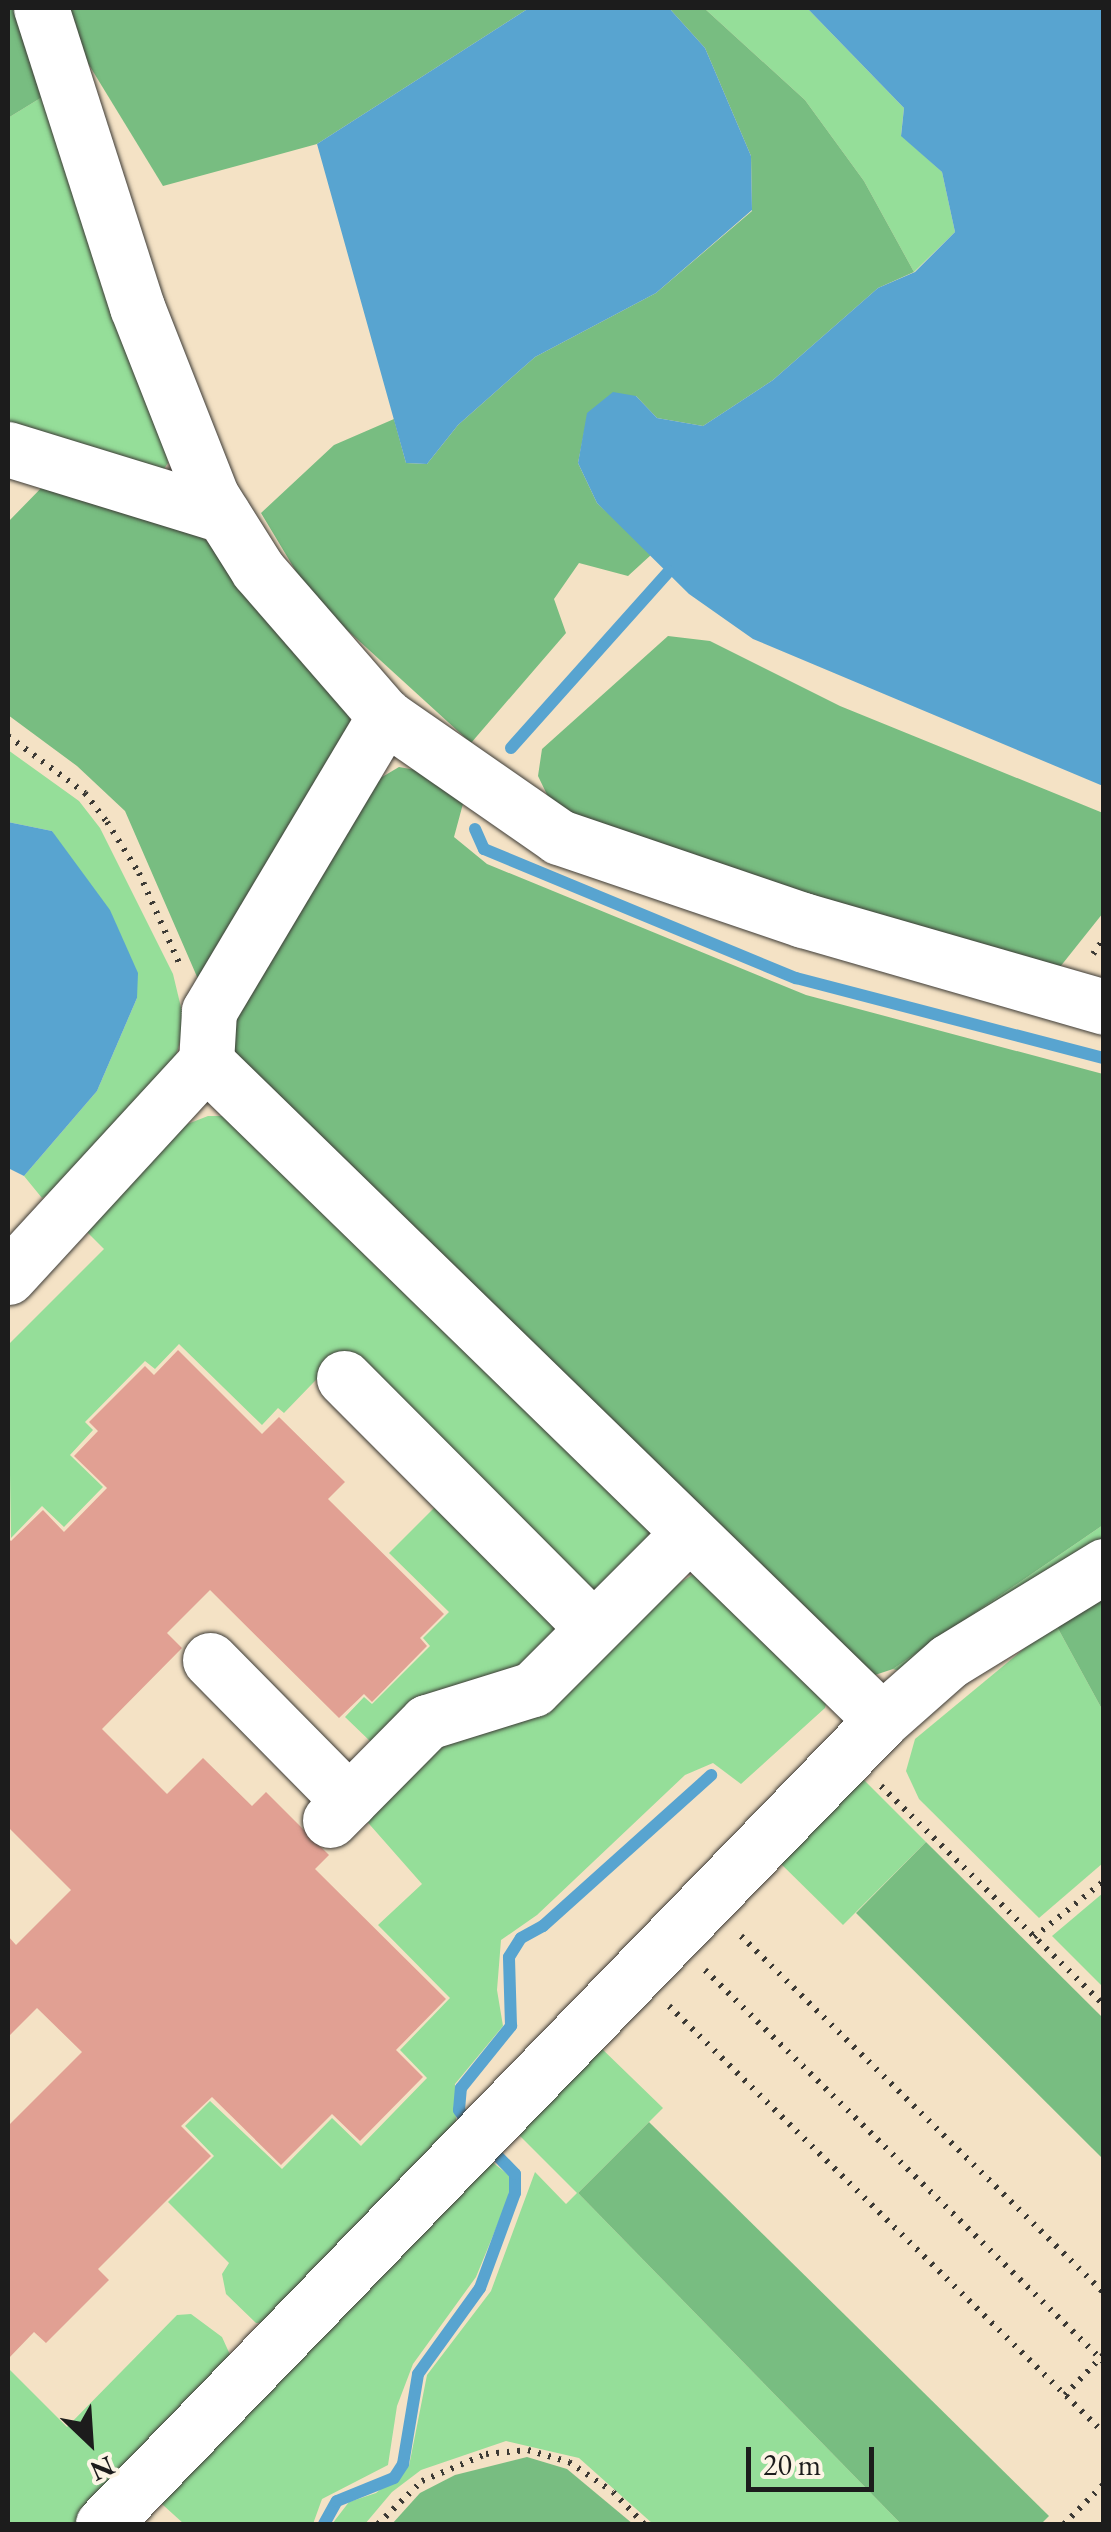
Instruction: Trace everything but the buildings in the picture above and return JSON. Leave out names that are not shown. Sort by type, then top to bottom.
[{"type":"street","points":[[41,8],[137,306],[223,515],[258,570],[385,716],[559,838],[803,920],[1104,1007]]},
{"type":"street","points":[[8,449],[223,515]]},
{"type":"street","points":[[8,1276],[207,1036],[385,716]]},
{"type":"street","points":[[207,1036],[688,1534],[865,1737]]},
{"type":"street","points":[[344,1378],[593,1628]]},
{"type":"street","points":[[210,1660],[340,1810],[427,1722],[534,1689],[688,1534]]},
{"type":"street","points":[[104,2524],[480,2137],[669,1935],[865,1737],[949,1662],[1104,1566]]},
{"type":"path","points":[[8,736],[85,793],[107,822],[139,874],[207,1036]]},
{"type":"path","points":[[865,1737],[1034,1937],[1104,2005]]},
{"type":"path","points":[[1034,1937],[1104,1880]]},
{"type":"path","points":[[669,1935],[1104,2292]]},
{"type":"path","points":[[669,1935],[1102,2358],[1065,2395]]},
{"type":"path","points":[[669,1935],[1065,2395],[1104,2433]]},
{"type":"path","points":[[378,2524],[422,2481],[486,2454],[528,2450],[569,2462],[613,2492],[644,2524]]},
{"type":"path","points":[[1064,2524],[1104,2484]]},
{"type":"green space","points":[[8,8],[27,8],[52,91],[8,118]]},
{"type":"green space","points":[[68,8],[529,8],[317,144],[163,186],[86,60]]},
{"type":"green space","points":[[669,8],[704,8],[805,100],[864,181],[914,272],[878,288],[773,380],[703,426],[657,418],[636,396],[588,413],[578,463],[597,503],[652,554],[628,576],[579,563],[554,599],[566,633],[471,743],[312,598],[261,513],[334,445],[394,419],[406,463],[427,464],[458,425],[535,357],[656,293],[752,211],[751,156],[705,48]]},
{"type":"green space","points":[[704,8],[807,8],[904,108],[901,135],[942,172],[955,232],[914,272],[864,181],[805,100]]},
{"type":"green space","points":[[52,91],[164,442],[168,463],[159,476],[8,430],[8,118]]},
{"type":"green space","points":[[48,481],[166,518],[206,540],[346,707],[353,728],[198,979],[125,811],[77,766],[8,715],[8,522]]},
{"type":"green space","points":[[668,636],[710,641],[840,706],[1103,813],[1103,913],[1056,972],[665,853],[553,807],[538,776],[542,749]]},
{"type":"green space","points":[[8,750],[79,801],[100,828],[173,974],[185,1024],[173,1066],[65,1184],[42,1198],[24,1176],[97,1091],[137,998],[52,831],[8,822]]},
{"type":"green space","points":[[399,767],[427,772],[464,800],[454,837],[487,864],[806,995],[1103,1074],[1103,1525],[893,1669],[872,1676],[232,1051],[237,998],[372,783]]},
{"type":"green space","points":[[208,1116],[227,1116],[650,1526],[648,1547],[597,1591],[574,1580],[341,1354],[284,1413],[278,1408],[262,1425],[179,1344],[155,1369],[145,1361],[85,1422],[93,1430],[70,1455],[103,1487],[64,1527],[42,1506],[11,1538],[8,1345],[104,1249],[86,1231],[185,1125]]},
{"type":"green space","points":[[443,1499],[566,1640],[372,1743],[345,1717],[364,1697],[372,1704],[430,1646],[423,1638],[449,1612],[389,1553]]},
{"type":"green space","points":[[1103,1525],[1103,1554],[904,1672],[893,1669]]},
{"type":"green space","points":[[700,1570],[828,1695],[825,1708],[741,1784],[713,1763],[685,1775],[537,1915],[501,1940],[497,1990],[503,2026],[455,2084],[456,2121],[273,2322],[256,2323],[226,2294],[222,2274],[229,2263],[168,2202],[214,2156],[185,2126],[210,2101],[282,2169],[332,2118],[361,2146],[427,2078],[400,2050],[450,1998],[378,1925],[422,1884],[363,1817],[441,1737]]},
{"type":"green space","points":[[1103,1588],[1103,1711],[1055,1623]]},
{"type":"green space","points":[[1055,1623],[1103,1711],[1103,1863],[1039,1918],[919,1799],[906,1771],[915,1739]]},
{"type":"green space","points":[[858,1774],[926,1842],[843,1925],[775,1858]]},
{"type":"green space","points":[[926,1842],[1103,2018],[1103,2159],[856,1913]]},
{"type":"green space","points":[[1103,1893],[1103,1987],[1052,1936]]},
{"type":"green space","points":[[598,2045],[663,2108],[578,2193],[901,2524],[653,2524],[579,2458],[506,2441],[421,2470],[392,2492],[365,2524],[332,2524],[349,2502],[376,2493],[409,2466],[427,2375],[491,2291],[535,2172],[566,2204],[577,2193],[514,2130]]},
{"type":"green space","points":[[649,2122],[1049,2516],[1041,2524],[901,2524],[578,2193]]},
{"type":"green space","points":[[486,2157],[511,2177],[508,2199],[476,2277],[413,2364],[397,2406],[388,2465],[322,2499],[313,2524],[184,2524],[152,2495]]},
{"type":"green space","points":[[191,2314],[222,2337],[232,2359],[84,2524],[8,2524],[8,2368],[67,2427],[177,2315]]},
{"type":"green space","points":[[527,2457],[567,2469],[633,2524],[392,2524],[420,2493],[455,2475]]},
{"type":"water","points":[[529,8],[669,8],[705,48],[751,156],[752,210],[656,293],[535,357],[458,425],[427,464],[406,463],[317,144]]},
{"type":"water","points":[[807,8],[1103,8],[1103,786],[753,639],[689,594],[597,503],[578,463],[587,413],[613,392],[636,396],[657,418],[703,426],[773,380],[878,288],[915,272],[955,232],[942,172],[901,136],[904,108]]},
{"type":"water","points":[[8,822],[52,831],[110,910],[138,973],[137,998],[97,1091],[24,1176],[8,1168]]},
{"type":"waterway","points":[[511,748],[669,571]]},
{"type":"waterway","points":[[475,829],[484,849],[796,978],[1104,1058]]},
{"type":"waterway","points":[[469,2125],[459,2110],[461,2088],[511,2026],[509,1957],[521,1938],[543,1926],[711,1775]]},
{"type":"waterway","points":[[324,2524],[337,2501],[394,2478],[403,2464],[418,2374],[480,2288],[515,2193],[515,2174],[489,2147]]}]
